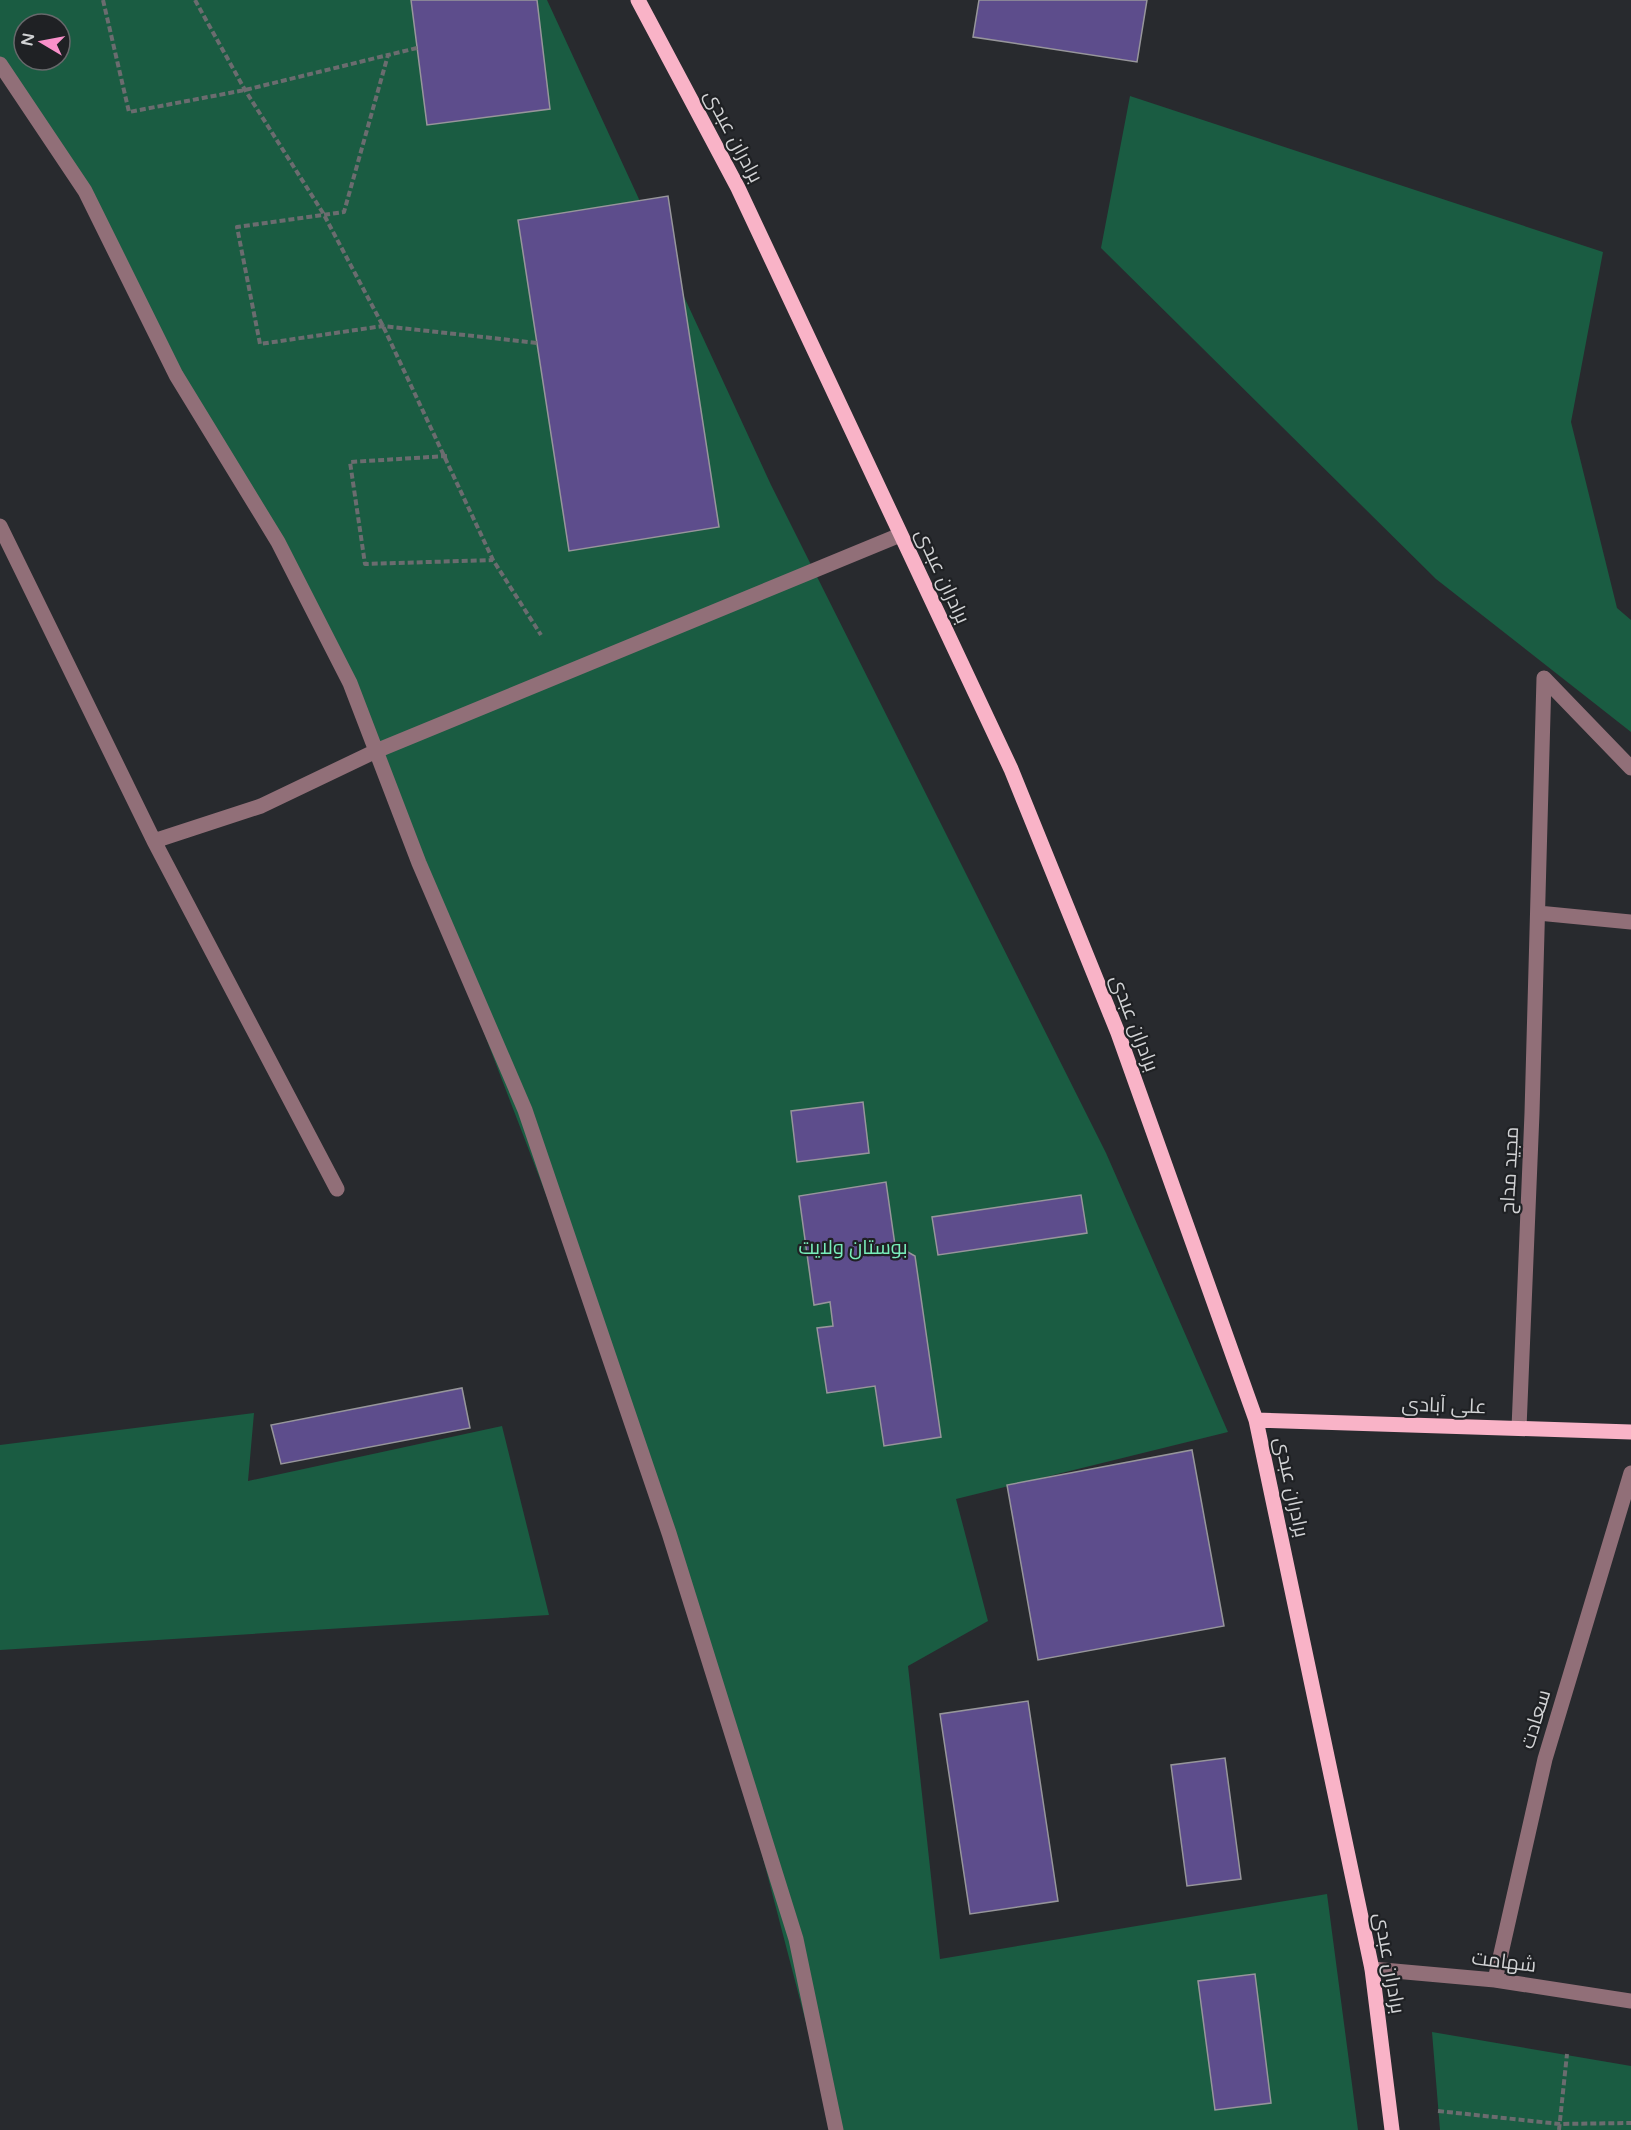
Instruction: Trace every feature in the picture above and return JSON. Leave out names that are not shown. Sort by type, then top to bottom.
[{"type":"main road","name":"برادران عبدی","points":[[638,0],[738,188],[1011,769],[1118,1033],[1256,1420],[1371,1969],[1392,2130]]},
{"type":"main road","name":"علی آبادی","points":[[1256,1420],[1631,1432]]},
{"type":"street","points":[[0,64],[85,191],[176,375],[283,552],[350,683],[419,863],[525,1110],[669,1533],[796,1939],[836,2130]]},
{"type":"street","points":[[0,526],[154,841],[337,1189]]},
{"type":"street","points":[[154,841],[261,806],[376,751],[900,535]]},
{"type":"street","name":"مجید مداح","points":[[1518,1428],[1533,1113],[1544,678],[1631,768]]},
{"type":"street","points":[[1538,913],[1631,922]]},
{"type":"street","name":"سعادت","points":[[1495,1980],[1545,1759],[1631,1473]]},
{"type":"street","name":"شهامت","points":[[1371,1969],[1495,1980],[1631,2001]]},
{"type":"path","points":[[103,0],[129,112],[245,90],[417,48]]},
{"type":"path","points":[[195,0],[245,90],[323,213],[383,326],[447,456],[494,560],[541,635]]},
{"type":"path","points":[[388,55],[344,212],[323,213],[237,227],[260,344],[383,326],[537,343]]},
{"type":"path","points":[[447,456],[350,462],[365,564],[494,560]]},
{"type":"path","points":[[1559,2130],[1567,2054]]},
{"type":"path","points":[[1438,2111],[1560,2124],[1631,2123]]},
{"type":"green space","name":"بوستان ولایت","points":[[0,0],[547,0],[771,485],[1106,1153],[1228,1432],[956,1499],[988,1621],[908,1666],[940,1959],[1327,1894],[1358,2130],[834,2130],[728,1724],[630,1414],[350,683],[85,191],[0,60]]},
{"type":"green space","points":[[1130,96],[1603,252],[1571,422],[1617,608],[1631,620],[1631,732],[1436,579],[1101,248]]},
{"type":"green space","points":[[254,1413],[248,1481],[502,1426],[549,1615],[0,1650],[0,1445]]},
{"type":"green space","points":[[1432,2032],[1631,2066],[1631,2130],[1440,2130]]},
{"type":"building","points":[[411,0],[537,0],[550,109],[427,125]]},
{"type":"building","points":[[979,0],[1147,0],[1137,62],[973,37]]},
{"type":"building","points":[[668,196],[719,527],[569,551],[518,220]]},
{"type":"building","points":[[863,1102],[869,1153],[797,1162],[791,1111]]},
{"type":"building","points":[[886,1182],[895,1245],[915,1256],[941,1437],[884,1446],[875,1386],[827,1393],[817,1328],[833,1326],[830,1302],[814,1305],[799,1196]]},
{"type":"building","points":[[1081,1195],[1087,1233],[938,1255],[932,1217]]},
{"type":"building","points":[[462,1388],[470,1428],[281,1464],[271,1425]]},
{"type":"building","points":[[1192,1450],[1224,1626],[1038,1660],[1007,1485]]},
{"type":"building","points":[[1028,1701],[1058,1901],[970,1914],[940,1714]]},
{"type":"building","points":[[1225,1758],[1241,1879],[1187,1886],[1171,1765]]},
{"type":"building","points":[[1255,1974],[1271,2103],[1215,2110],[1198,1981]]}]
